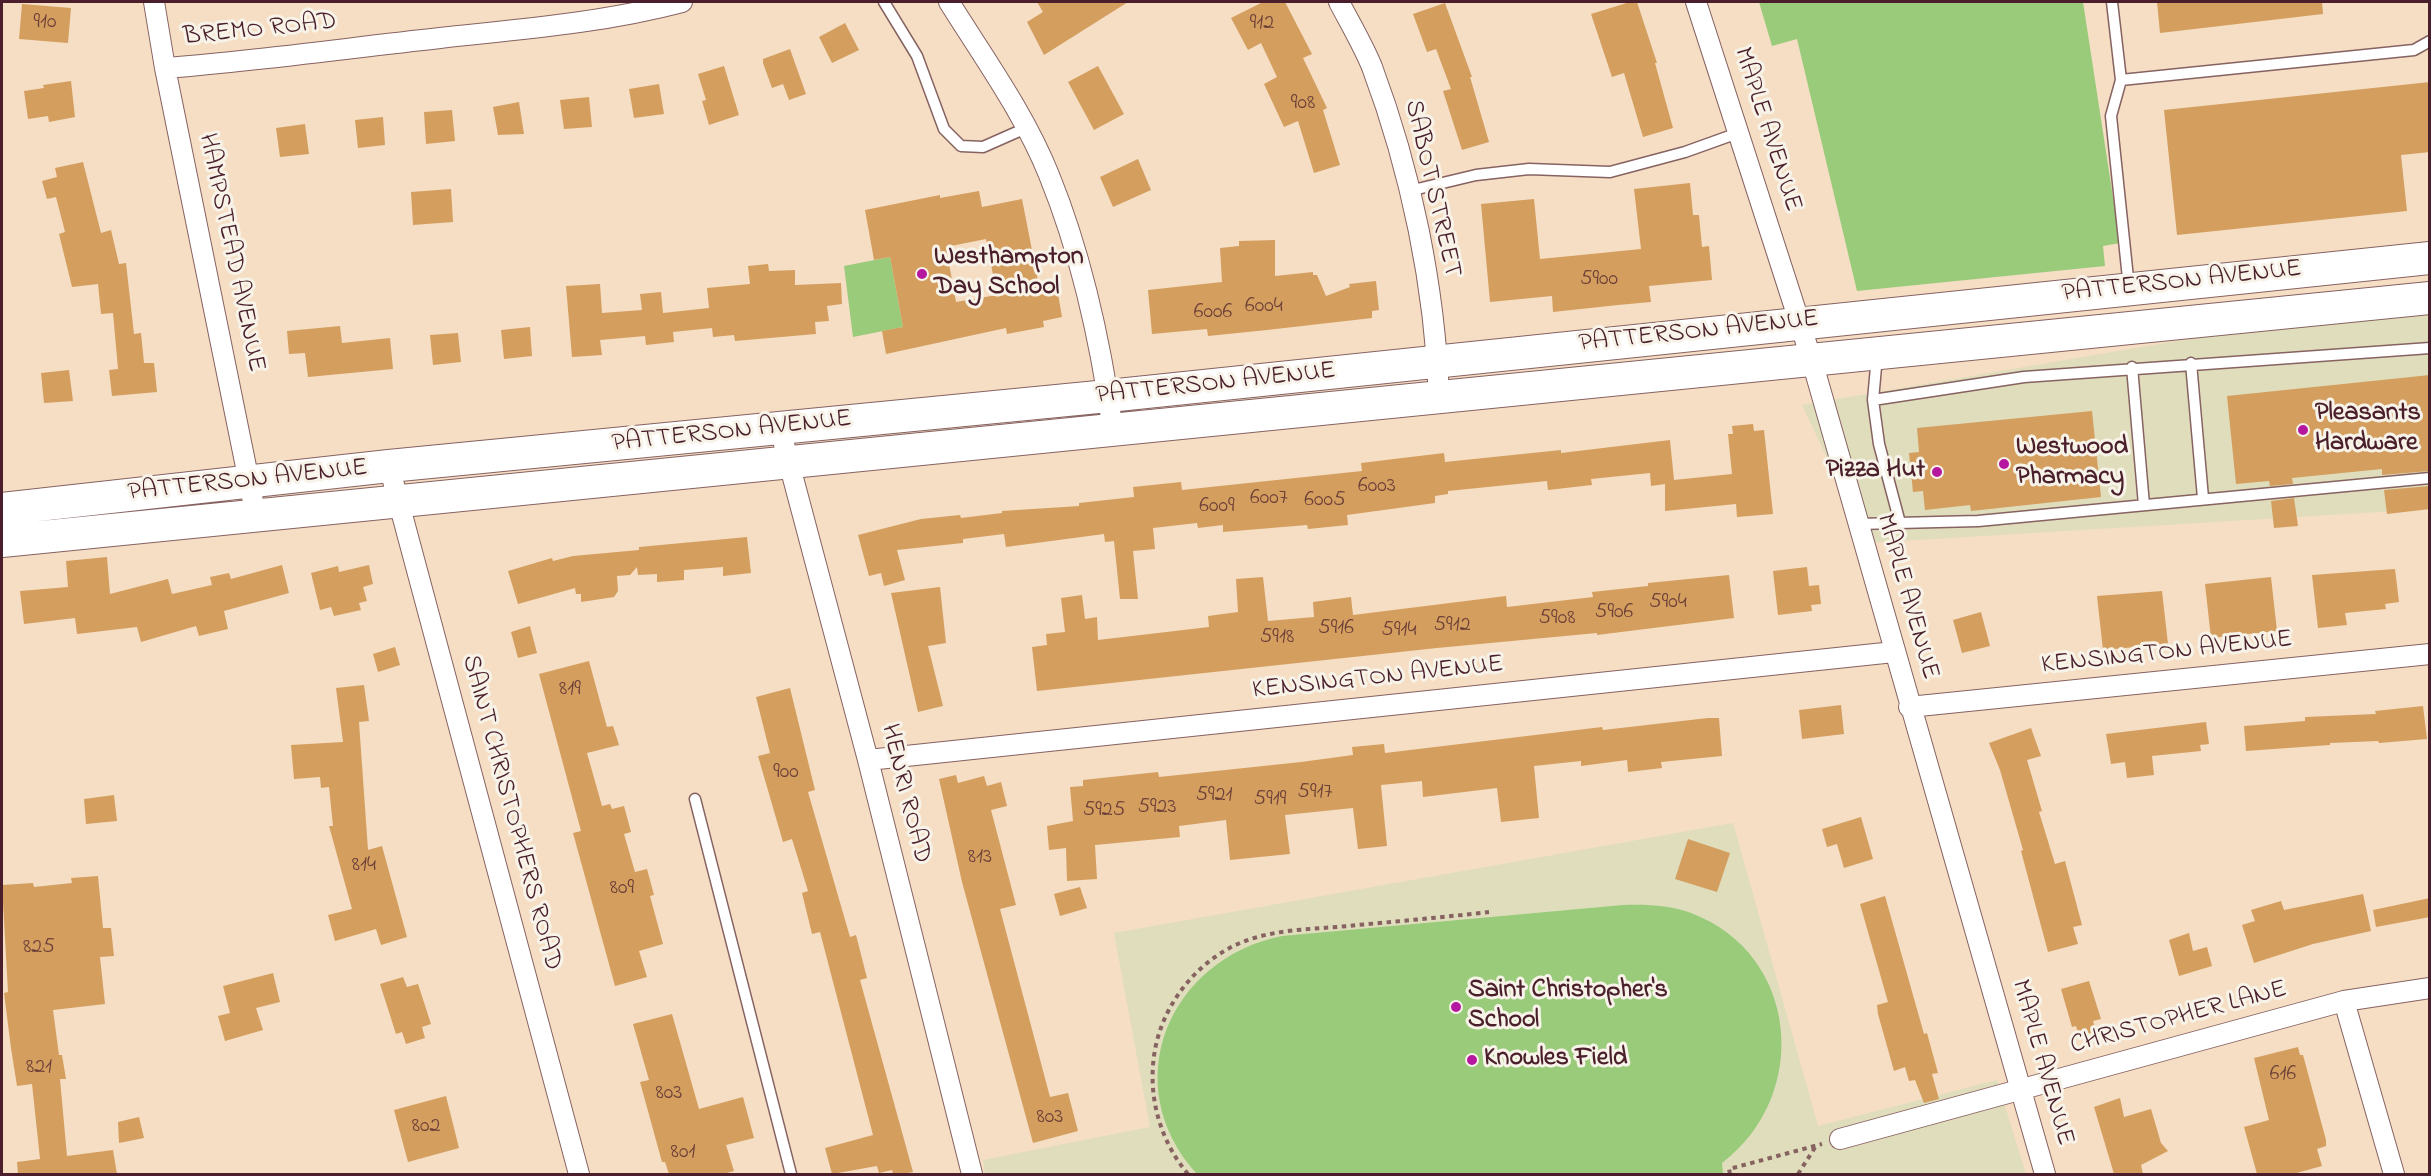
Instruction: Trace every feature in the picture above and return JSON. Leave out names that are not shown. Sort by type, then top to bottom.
[{"type":"main road","name":"PATTERSON AVENUE","points":[[2,509],[389,466],[1108,396],[1799,322],[2430,258]]},
{"type":"main road","name":"PATTERSON AVENUE","points":[[2,541],[2430,298]]},
{"type":"street","name":"HAMPSTEAD AVENUE","points":[[154,2],[165,68],[256,516]]},
{"type":"street","name":"BREMO ROAD","points":[[165,68],[264,60],[438,38],[576,25],[682,2]]},
{"type":"street","points":[[949,2],[1026,128],[1049,174],[1079,259],[1113,430]]},
{"type":"street","name":"SABOT STREET","points":[[1339,2],[1371,65],[1398,144],[1420,242],[1437,361],[1439,398]]},
{"type":"street","name":"MAPLE AVENUE","points":[[1696,2],[1812,361],[1909,707],[2045,1174]]},
{"type":"street","name":"HENRI ROAD","points":[[780,429],[868,760],[972,1174]]},
{"type":"street","name":"SAINT CHRISTOPHERS ROAD","points":[[389,466],[579,1174]]},
{"type":"street","name":"KENSINGTON AVENUE","points":[[868,760],[1894,652]]},
{"type":"street","name":"KENSINGTON AVENUE","points":[[1909,707],[2430,654]]},
{"type":"street","name":"CHRISTOPHER LANE","points":[[1840,1139],[2344,1001],[2430,988]]},
{"type":"street","points":[[2344,1001],[2394,1174]]},
{"type":"lane","points":[[884,2],[917,56],[944,129],[961,146],[983,147],[1026,128]]},
{"type":"lane","points":[[2112,2],[2121,81],[2111,116],[2130,288]]},
{"type":"lane","points":[[2121,81],[2414,50],[2430,41]]},
{"type":"lane","points":[[1409,191],[1476,175],[1529,169],[1610,172],[1685,152],[1738,133]]},
{"type":"lane","points":[[1873,400],[2024,377],[2191,363],[2430,348]]},
{"type":"lane","points":[[1877,355],[1873,400],[1879,444],[1900,523]]},
{"type":"lane","points":[[2191,363],[2203,498]]},
{"type":"lane","points":[[2132,368],[2144,505]]},
{"type":"lane","points":[[1858,524],[1978,521],[2430,478]]},
{"type":"lane","points":[[695,799],[791,1174]]},
{"type":"path","points":[[1188,1174],[1175,1156],[1160,1127],[1152,1067],[1157,1040],[1169,1009],[1185,985],[1202,968],[1230,948],[1269,934],[1489,912]]},
{"type":"path","points":[[1730,1174],[1729,1169],[1840,1139]]},
{"type":"path","points":[[1798,1174],[1816,1146]]},
{"type":"shaded area","points":[[2429,298],[2429,509],[1867,543],[1802,405]]},
{"type":"shaded area","name":"Saint Christopher's School","points":[[1733,823],[1818,1126],[1997,1080],[2026,1174],[985,1174],[983,1160],[1150,1127],[1114,933]]},
{"type":"green space","points":[[1759,2],[2083,2],[2120,243],[2103,246],[2105,266],[1857,291],[1797,39],[1772,46]]},
{"type":"green space","points":[[890,257],[903,327],[853,337],[844,266]]},
{"type":"green space","name":"Saint Christopher's School","points":[[1623,905],[1657,906],[1683,910],[1727,933],[1754,960],[1772,992],[1781,1028],[1780,1065],[1770,1101],[1751,1135],[1722,1163],[1723,1174],[1197,1174],[1173,1139],[1160,1102],[1158,1066],[1166,1030],[1184,998],[1209,970],[1242,949],[1282,936]]},
{"type":"building","points":[[1037,2],[1128,2],[1044,55],[1027,22],[1043,12]]},
{"type":"building","points":[[1263,2],[1285,2],[1312,54],[1303,58],[1327,108],[1323,110],[1340,165],[1314,173],[1298,121],[1284,127],[1264,84],[1277,77],[1261,43],[1248,50],[1231,18]]},
{"type":"building","points":[[1637,2],[1657,63],[1655,63],[1673,128],[1643,137],[1624,73],[1612,77],[1591,14]]},
{"type":"building","points":[[2157,2],[2322,2],[2323,14],[2160,33]]},
{"type":"building","points":[[1445,3],[1472,77],[1470,77],[1489,142],[1462,150],[1443,91],[1451,89],[1436,49],[1427,52],[1413,14]]},
{"type":"building","points":[[22,4],[71,8],[68,43],[19,39]]},
{"type":"building","points":[[845,23],[859,50],[832,63],[819,37]]},
{"type":"building","points":[[790,49],[806,94],[789,100],[783,84],[772,88],[763,59]]},
{"type":"building","points":[[724,66],[739,115],[709,125],[702,101],[706,100],[698,74]]},
{"type":"building","points":[[1098,66],[1124,114],[1094,130],[1068,82]]},
{"type":"building","points":[[71,81],[75,117],[49,122],[48,116],[28,119],[24,91],[44,88],[43,85]]},
{"type":"building","points":[[2430,82],[2430,152],[2401,155],[2407,211],[2177,235],[2164,110]]},
{"type":"building","points":[[659,84],[664,114],[634,118],[629,89]]},
{"type":"building","points":[[589,97],[592,127],[564,129],[560,100]]},
{"type":"building","points":[[519,102],[524,134],[498,135],[493,107]]},
{"type":"building","points":[[452,110],[455,141],[426,144],[424,112]]},
{"type":"building","points":[[383,117],[385,145],[358,148],[355,120]]},
{"type":"building","points":[[305,124],[309,154],[280,157],[276,128]]},
{"type":"building","points":[[1138,159],[1151,190],[1113,207],[1100,177]]},
{"type":"building","points":[[83,162],[101,233],[111,230],[119,264],[126,263],[134,334],[141,333],[144,363],[154,363],[157,392],[112,396],[109,370],[118,369],[113,313],[101,314],[98,284],[72,287],[59,234],[65,232],[56,197],[47,199],[42,181],[57,177],[55,168]]},
{"type":"building","points":[[1690,183],[1693,215],[1699,215],[1702,247],[1709,246],[1712,280],[1649,286],[1651,302],[1553,312],[1552,296],[1490,302],[1481,204],[1534,199],[1540,259],[1641,249],[1634,189]]},
{"type":"building","points":[[451,189],[453,222],[413,225],[411,192]]},
{"type":"building","name":"Westhampton Day School","points":[[979,191],[982,207],[1022,199],[1040,291],[1057,288],[1062,317],[1043,321],[1044,327],[1007,334],[1006,328],[886,354],[882,331],[903,327],[890,257],[874,260],[865,210],[940,195],[940,198]],"holes":[[[986,239],[997,295],[956,302],[946,247]]]},
{"type":"building","points":[[1275,240],[1275,276],[1313,272],[1313,275],[1317,275],[1326,296],[1350,287],[1349,284],[1376,281],[1379,310],[1372,311],[1372,318],[1267,330],[1208,336],[1207,329],[1152,334],[1148,290],[1222,282],[1220,248],[1239,246],[1239,241]]},
{"type":"building","points":[[768,264],[769,271],[795,270],[795,285],[841,283],[842,304],[827,306],[829,321],[815,322],[816,334],[735,341],[734,335],[713,337],[712,328],[673,332],[674,342],[646,345],[645,336],[600,340],[602,355],[572,357],[566,286],[600,284],[602,313],[642,310],[640,294],[661,292],[663,313],[709,308],[707,288],[750,284],[748,266]]},
{"type":"building","points":[[340,326],[342,343],[390,338],[393,369],[308,377],[305,353],[289,354],[287,331]]},
{"type":"building","points":[[530,327],[532,356],[504,359],[501,330]]},
{"type":"building","points":[[458,333],[461,362],[433,365],[430,335]]},
{"type":"building","points":[[69,370],[73,401],[44,403],[41,373]]},
{"type":"building","name":"Pleasants Hardware","points":[[2430,375],[2430,471],[2382,475],[2382,469],[2292,478],[2293,484],[2270,486],[2269,481],[2236,484],[2227,396]]},
{"type":"building","points":[[2092,411],[2101,497],[1971,511],[1970,505],[1925,510],[1923,491],[1913,492],[1909,453],[1919,452],[1917,428]]},
{"type":"building","points":[[1753,424],[1754,431],[1764,430],[1773,514],[1737,517],[1736,504],[1665,511],[1665,484],[1651,486],[1650,473],[1591,479],[1592,485],[1548,490],[1547,481],[1448,491],[1448,494],[1435,496],[1435,503],[1347,515],[1348,525],[1308,529],[1307,525],[1223,532],[1223,525],[1198,528],[1197,523],[1153,528],[1155,549],[1133,551],[1138,599],[1120,599],[1114,541],[1105,542],[1104,534],[1006,547],[1004,534],[963,539],[963,543],[897,550],[905,580],[884,586],[881,573],[869,576],[858,535],[921,519],[960,515],[961,518],[1002,513],[1002,511],[1079,506],[1079,503],[1134,497],[1133,487],[1181,482],[1182,490],[1362,471],[1361,463],[1444,453],[1445,462],[1561,450],[1561,453],[1670,440],[1674,480],[1732,474],[1728,434],[1733,434],[1732,426]]},
{"type":"building","points":[[2430,486],[2430,509],[2387,514],[2384,490]]},
{"type":"building","points":[[2294,498],[2298,526],[2274,528],[2271,501]]},
{"type":"building","points":[[747,537],[751,573],[723,576],[723,567],[684,570],[684,580],[657,582],[657,574],[638,575],[637,567],[630,575],[617,576],[618,591],[614,597],[581,602],[581,594],[576,594],[575,588],[518,604],[508,571],[552,558],[553,561],[573,556],[639,550],[639,547]]},
{"type":"building","points":[[107,557],[110,594],[168,579],[172,594],[212,585],[210,577],[229,573],[231,579],[282,565],[289,593],[224,611],[228,629],[199,636],[196,626],[141,642],[137,627],[77,634],[75,618],[24,624],[20,591],[68,587],[66,561]]},
{"type":"building","points":[[369,565],[373,584],[363,587],[367,601],[359,603],[361,610],[334,616],[331,607],[320,610],[311,573],[338,566],[339,572]]},
{"type":"building","points":[[1807,567],[1809,586],[1819,585],[1821,604],[1811,605],[1812,611],[1778,615],[1773,571]]},
{"type":"building","points":[[2395,569],[2399,602],[2385,604],[2386,609],[2345,613],[2347,625],[2318,628],[2312,575]]},
{"type":"building","points":[[1729,575],[1734,618],[1597,635],[1597,633],[1437,648],[1037,691],[1032,647],[1047,645],[1046,634],[1065,632],[1061,598],[1082,595],[1085,619],[1097,617],[1098,640],[1209,627],[1208,616],[1238,612],[1236,579],[1263,577],[1268,621],[1314,617],[1313,602],[1351,597],[1353,615],[1506,596],[1507,607],[1593,597],[1592,592],[1648,586],[1648,583]]},
{"type":"building","points":[[2271,577],[2277,631],[2211,638],[2205,584]]},
{"type":"building","points":[[940,587],[946,643],[928,646],[943,706],[918,712],[891,593]]},
{"type":"building","points":[[2162,591],[2168,644],[2103,650],[2097,596]]},
{"type":"building","points":[[1981,612],[1990,646],[1962,653],[1953,620]]},
{"type":"building","points":[[530,626],[537,653],[518,658],[511,632]]},
{"type":"building","points":[[395,647],[400,665],[378,672],[373,654]]},
{"type":"building","points":[[589,661],[607,727],[613,726],[619,745],[587,753],[602,806],[610,804],[612,809],[624,806],[631,832],[624,834],[635,872],[647,869],[654,895],[650,896],[663,944],[639,951],[647,977],[615,986],[573,833],[581,831],[539,674]]},
{"type":"building","points":[[364,685],[369,721],[359,722],[368,850],[382,846],[407,937],[381,945],[376,929],[335,941],[328,915],[352,909],[329,826],[333,826],[329,787],[321,788],[320,777],[294,779],[291,745],[343,742],[336,688]]},
{"type":"building","points":[[790,688],[815,790],[808,792],[850,937],[856,935],[867,978],[860,980],[913,1172],[893,1174],[892,1170],[879,1173],[877,1166],[832,1174],[825,1148],[873,1135],[820,932],[812,934],[802,893],[808,891],[792,839],[783,842],[758,756],[770,753],[756,697]]},
{"type":"building","points":[[1841,705],[1844,734],[1802,739],[1799,710]]},
{"type":"building","points":[[2423,706],[2427,739],[2379,743],[2378,741],[2330,743],[2330,745],[2246,751],[2244,726],[2305,721],[2305,717],[2376,714],[2375,711]]},
{"type":"building","points":[[1719,718],[1722,756],[1661,762],[1662,768],[1628,772],[1627,760],[1581,766],[1581,761],[1534,766],[1539,818],[1501,822],[1497,788],[1423,797],[1422,781],[1381,785],[1387,846],[1358,849],[1353,808],[1285,815],[1290,854],[1230,860],[1226,820],[1179,826],[1180,837],[1095,845],[1097,879],[1067,881],[1066,848],[1049,850],[1047,826],[1073,821],[1070,787],[1083,786],[1083,780],[1158,772],[1159,777],[1301,762],[1353,755],[1352,747],[1384,744],[1385,753],[1602,727],[1603,730]]},
{"type":"building","points":[[2206,722],[2209,744],[2200,745],[2201,751],[2152,756],[2154,775],[2127,778],[2125,762],[2111,764],[2106,734]]},
{"type":"building","points":[[2031,728],[2041,756],[2027,760],[2042,811],[2039,812],[2055,864],[2065,861],[2082,925],[2073,927],[2078,944],[2048,952],[2021,851],[2023,850],[2000,770],[1989,743]]},
{"type":"building","points":[[956,775],[958,783],[984,776],[987,786],[1001,782],[1007,806],[991,810],[1016,905],[1000,909],[1050,1097],[1068,1093],[1078,1131],[1033,1143],[962,882],[939,779]]},
{"type":"building","points":[[114,795],[117,821],[86,824],[84,799]]},
{"type":"building","points":[[1861,817],[1873,859],[1844,868],[1837,844],[1827,847],[1822,829]]},
{"type":"building","points":[[1688,839],[1730,853],[1717,892],[1675,879]]},
{"type":"building","points":[[98,876],[103,928],[111,928],[114,956],[100,957],[105,1004],[53,1010],[59,1055],[62,1055],[66,1079],[60,1079],[67,1156],[113,1150],[117,1174],[18,1174],[17,1162],[40,1159],[32,1084],[17,1086],[11,1048],[4,993],[8,992],[2,885],[33,883],[34,887],[72,883],[71,878]]},
{"type":"building","points":[[1080,887],[1087,908],[1060,916],[1054,894]]},
{"type":"building","points":[[2363,894],[2371,931],[2313,944],[2254,963],[2242,925],[2255,921],[2251,910],[2281,901],[2284,910]]},
{"type":"building","points":[[1885,896],[1924,1034],[1927,1033],[1938,1073],[1932,1074],[1939,1099],[1924,1103],[1915,1080],[1909,1081],[1905,1067],[1894,1071],[1878,1014],[1877,1005],[1888,1002],[1860,904]]},
{"type":"building","points":[[2430,898],[2430,917],[2376,927],[2373,910]]},
{"type":"building","points":[[2189,933],[2193,951],[2207,947],[2212,966],[2179,976],[2169,940]]},
{"type":"building","points":[[273,973],[280,1002],[256,1008],[263,1030],[225,1041],[218,1016],[230,1013],[223,986]]},
{"type":"building","points":[[403,977],[407,987],[418,984],[431,1024],[422,1027],[425,1038],[406,1044],[402,1032],[396,1034],[380,984]]},
{"type":"building","points":[[2089,981],[2101,1019],[2093,1021],[2096,1031],[2079,1037],[2076,1026],[2072,1027],[2061,989]]},
{"type":"building","points":[[672,1014],[699,1109],[743,1097],[754,1138],[726,1145],[734,1171],[723,1174],[669,1174],[665,1162],[662,1162],[640,1082],[649,1080],[633,1024]]},
{"type":"building","points":[[2298,1047],[2300,1055],[2303,1055],[2326,1140],[2326,1146],[2317,1149],[2322,1166],[2293,1174],[2257,1174],[2244,1127],[2269,1120],[2254,1058]]},
{"type":"building","points":[[446,1096],[459,1148],[408,1162],[394,1110]]},
{"type":"building","points":[[2120,1098],[2124,1117],[2151,1109],[2161,1143],[2168,1151],[2141,1165],[2143,1174],[2114,1174],[2094,1107]]},
{"type":"building","points":[[139,1117],[144,1138],[119,1143],[118,1122]]},
{"type":"place","name":"Westhampton Day School","points":[[922,274]]},
{"type":"place","name":"Pleasants Hardware","points":[[2303,430]]},
{"type":"place","name":"Westwood Pharmacy","points":[[2004,464]]},
{"type":"place","name":"Pizza Hut","points":[[1937,472]]},
{"type":"place","name":"Saint Christopher's School","points":[[1456,1007]]},
{"type":"place","name":"Knowles Field","points":[[1472,1060]]}]
